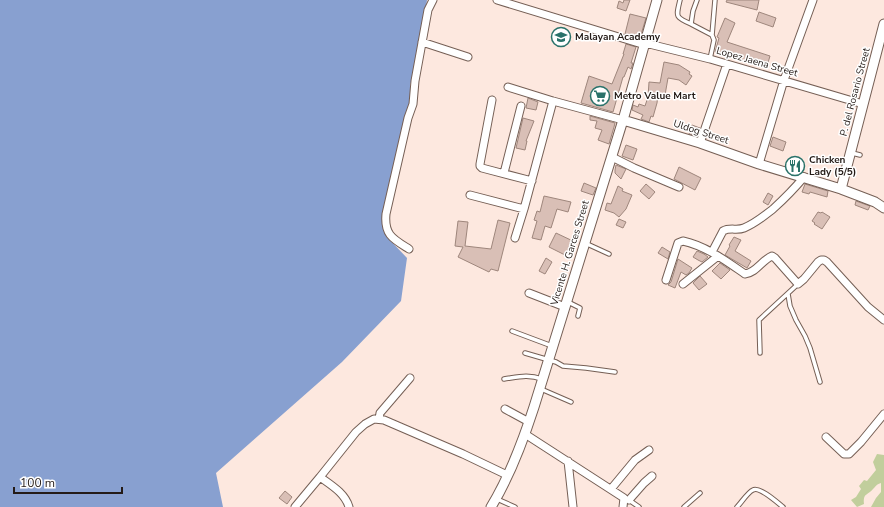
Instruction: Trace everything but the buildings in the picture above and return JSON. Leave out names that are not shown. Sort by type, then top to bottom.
[{"type":"street","points":[[409,249],[391,238],[387,232],[385,223],[408,118],[413,104],[415,81],[428,10],[433,0]]},
{"type":"street","name":"Lopez Jaena Street","points":[[496,0],[645,44],[710,59],[863,104]]},
{"type":"street","name":"Vicente H. Garces Street","points":[[494,503],[529,422],[612,157],[658,0]]},
{"type":"street","points":[[759,164],[784,80],[813,0]]},
{"type":"street","name":"P. del Rosario Street","points":[[841,188],[884,24]]},
{"type":"street","points":[[422,42],[468,57]]},
{"type":"street","points":[[700,143],[728,64]]},
{"type":"street","name":"Uldog Street","points":[[508,87],[700,143],[759,164],[841,188],[876,202],[884,208]]},
{"type":"street","points":[[492,100],[480,166],[482,168],[532,181]]},
{"type":"street","points":[[515,238],[553,101]]},
{"type":"street","points":[[504,173],[521,106]]},
{"type":"street","points":[[612,157],[679,187]]},
{"type":"street","points":[[683,284],[715,254],[723,231],[729,228],[741,229],[756,223],[792,191],[804,177]]},
{"type":"street","points":[[470,195],[524,208]]},
{"type":"street","points":[[666,280],[678,244],[681,241],[685,241],[715,254],[745,274],[748,274],[767,258],[772,256],[798,284],[818,262],[824,260],[832,266],[868,307],[884,320]]},
{"type":"street","points":[[529,293],[566,304]]},
{"type":"street","points":[[379,419],[380,413],[410,378]]},
{"type":"street","points":[[505,409],[529,422]]},
{"type":"street","points":[[826,437],[844,454],[848,454],[861,442],[884,414]]},
{"type":"street","points":[[295,507],[360,428],[374,419],[384,420],[464,454],[507,475]]},
{"type":"street","points":[[525,434],[627,499]]},
{"type":"street","points":[[611,489],[635,460],[649,450]]},
{"type":"street","points":[[568,461],[572,507]]},
{"type":"street","points":[[623,507],[627,499],[652,476]]},
{"type":"street","points":[[320,477],[340,492],[348,503],[349,507]]},
{"type":"lane","points":[[680,0],[677,14],[679,19],[712,35]]},
{"type":"lane","points":[[691,24],[693,11],[697,0]]},
{"type":"lane","points":[[710,59],[714,40],[712,35],[715,0]]},
{"type":"lane","points":[[850,153],[860,156]]},
{"type":"lane","points":[[585,243],[609,254]]},
{"type":"lane","points":[[760,353],[759,320],[798,284]]},
{"type":"lane","points":[[788,294],[790,306],[810,348],[820,382]]},
{"type":"lane","points":[[566,304],[580,308],[578,316]]},
{"type":"lane","points":[[512,331],[553,346]]},
{"type":"lane","points":[[525,353],[556,362],[563,366],[615,372]]},
{"type":"lane","points":[[504,379],[526,376],[536,377],[541,384],[571,402]]},
{"type":"lane","points":[[737,507],[752,490],[756,489],[784,507]]},
{"type":"lane","points":[[684,507],[700,493]]},
{"type":"lane","points":[[627,499],[639,507]]},
{"type":"lane","points":[[494,503],[515,507]]},
{"type":"green space","points":[[877,454],[884,455],[884,507],[871,507],[881,492],[881,483],[865,496],[864,504],[857,507],[851,500],[856,497],[861,489],[859,486],[864,480],[867,481],[876,470],[873,462]]},
{"type":"water","points":[[0,0],[427,0],[419,57],[410,85],[411,107],[382,219],[387,237],[407,258],[401,301],[342,362],[216,473],[223,507],[0,507]]},
{"type":"place","name":"Malayan Academy","points":[[561,37]]},
{"type":"place","name":"Metro Value Mart","points":[[600,96]]},
{"type":"place","name":"Chicken Lady (5/5)","points":[[795,166]]}]
